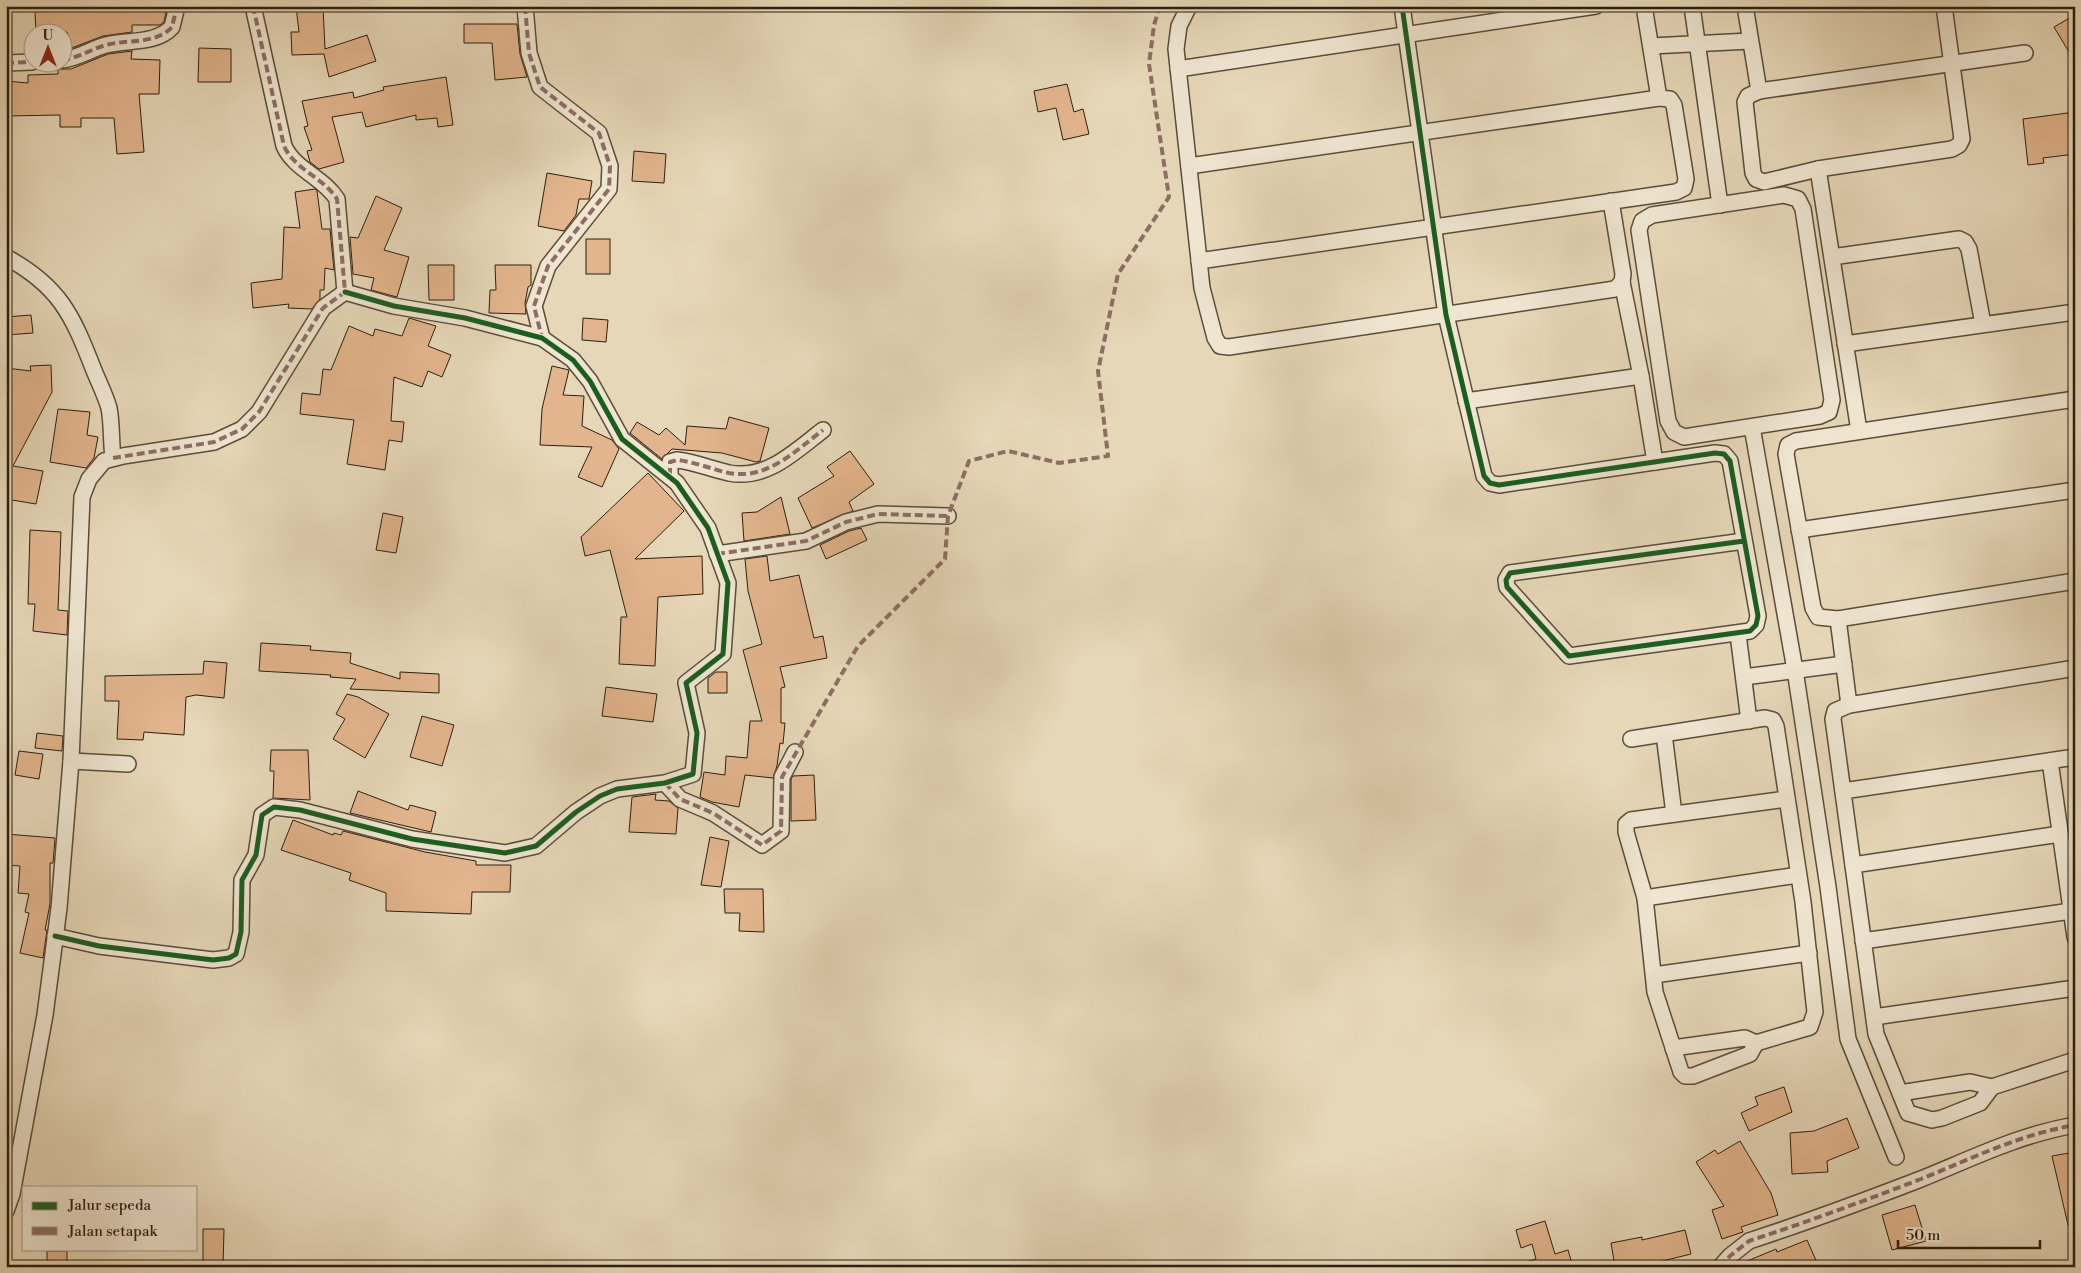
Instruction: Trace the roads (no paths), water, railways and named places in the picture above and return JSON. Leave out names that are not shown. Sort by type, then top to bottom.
[{"type":"street","points":[[72,59],[106,45],[159,36],[172,27],[178,6]]},
{"type":"street","points":[[253,6],[284,146],[289,158],[332,191],[337,199],[345,292]]},
{"type":"street","points":[[525,6],[529,53],[540,87],[599,133],[610,166],[609,190],[548,266],[534,306],[542,338]]},
{"type":"street","points":[[1189,6],[1179,26],[1176,49],[1202,288],[1215,338],[1220,346],[1230,348],[1615,289],[1622,282]]},
{"type":"street","points":[[1402,6],[1446,315],[1484,476],[1490,483],[1499,485],[1715,452],[1724,454],[1730,461],[1758,616],[1756,625],[1750,631],[1738,634],[1569,656],[1506,587],[1506,580],[1510,573],[1744,542]]},
{"type":"street","points":[[1178,69],[1596,6]]},
{"type":"street","points":[[1644,6],[1659,98]]},
{"type":"street","points":[[1692,6],[1720,205]]},
{"type":"street","points":[[1745,6],[1759,91]]},
{"type":"street","points":[[1944,6],[1952,64],[1962,139],[1959,145],[1952,149],[1818,169],[1764,182],[1756,179],[1753,173],[1745,102],[1748,96],[1759,91],[1952,64],[2025,53]]},
{"type":"street","points":[[1651,46],[1750,41]]},
{"type":"street","points":[[6,63],[22,62]]},
{"type":"street","points":[[1189,166],[1659,98],[1670,99],[1674,105],[1686,179],[1684,188],[1676,192],[1200,261]]},
{"type":"street","points":[[1818,169],[1859,431]]},
{"type":"street","points":[[1784,194],[1798,199],[1804,209],[1832,400],[1829,412],[1820,416],[1684,437],[1674,432],[1668,421],[1639,230],[1642,221],[1652,215],[1720,205],[1784,194]]},
{"type":"street","points":[[1611,201],[1623,274],[1622,282],[1641,376],[1654,462]]},
{"type":"street","points":[[1832,257],[1959,239],[1965,242],[1969,249],[1983,324]]},
{"type":"street","points":[[6,257],[34,273],[52,289],[65,306],[109,408],[113,458]]},
{"type":"street","points":[[55,936],[100,946],[213,960],[228,958],[236,954],[241,932],[242,880],[256,855],[262,815],[274,807],[300,810],[412,840],[505,853],[536,846],[576,812],[600,796],[631,786],[665,783],[693,774],[697,733],[686,683],[723,654],[728,583],[708,528],[698,511],[670,476],[622,439],[590,381],[573,360],[542,338],[464,318],[394,306],[345,292]]},
{"type":"street","points":[[6,1211],[12,1194],[45,1016],[55,936],[71,761],[82,497],[93,473],[104,461],[214,442],[242,430],[259,412],[323,308],[345,292]]},
{"type":"street","points":[[1845,344],[2075,312]]},
{"type":"street","points":[[1466,401],[1641,376]]},
{"type":"street","points":[[2075,399],[1796,440],[1788,445],[1786,454],[1813,608],[1818,618],[1838,619],[2075,581]]},
{"type":"street","points":[[1752,427],[1795,670],[1828,887],[1848,1040],[1896,1157]]},
{"type":"street","points":[[670,476],[670,462],[677,460],[729,473],[757,474],[779,462],[823,430]]},
{"type":"street","points":[[1799,530],[2075,490]]},
{"type":"street","points":[[717,554],[806,541],[846,522],[878,514],[948,516]]},
{"type":"street","points":[[1838,619],[1849,705]]},
{"type":"street","points":[[1738,634],[1750,721]]},
{"type":"street","points":[[1744,677],[1844,664]]},
{"type":"street","points":[[1992,1087],[1980,1103],[1932,1120],[1908,1113],[1876,1034],[1833,719],[1835,711],[1849,705],[2075,668]]},
{"type":"street","points":[[1631,739],[1765,718],[1773,720],[1776,726],[1798,875],[1816,1012],[1810,1027],[1756,1043],[1745,1038],[1674,1048]]},
{"type":"street","points":[[1664,734],[1674,814]]},
{"type":"street","points":[[665,783],[680,799],[713,813],[762,846],[781,831],[782,777],[795,752]]},
{"type":"street","points":[[1843,791],[2075,757]]},
{"type":"street","points":[[71,761],[128,764]]},
{"type":"street","points":[[2050,761],[2075,937]]},
{"type":"street","points":[[1756,1043],[1750,1054],[1693,1076],[1685,1076],[1681,1072],[1656,992],[1645,898],[1626,832],[1626,824],[1632,820],[1787,799]]},
{"type":"street","points":[[1853,865],[2060,834]]},
{"type":"street","points":[[1645,898],[1798,875]]},
{"type":"street","points":[[1863,941],[2071,911]]},
{"type":"street","points":[[1654,975],[1808,953]]},
{"type":"street","points":[[1874,1017],[2075,988]]},
{"type":"street","points":[[1900,1093],[1970,1082],[1992,1087],[2075,1060]]},
{"type":"street","points":[[1720,1267],[1730,1256],[1749,1241],[1921,1179],[1999,1145],[2075,1125]]}]
